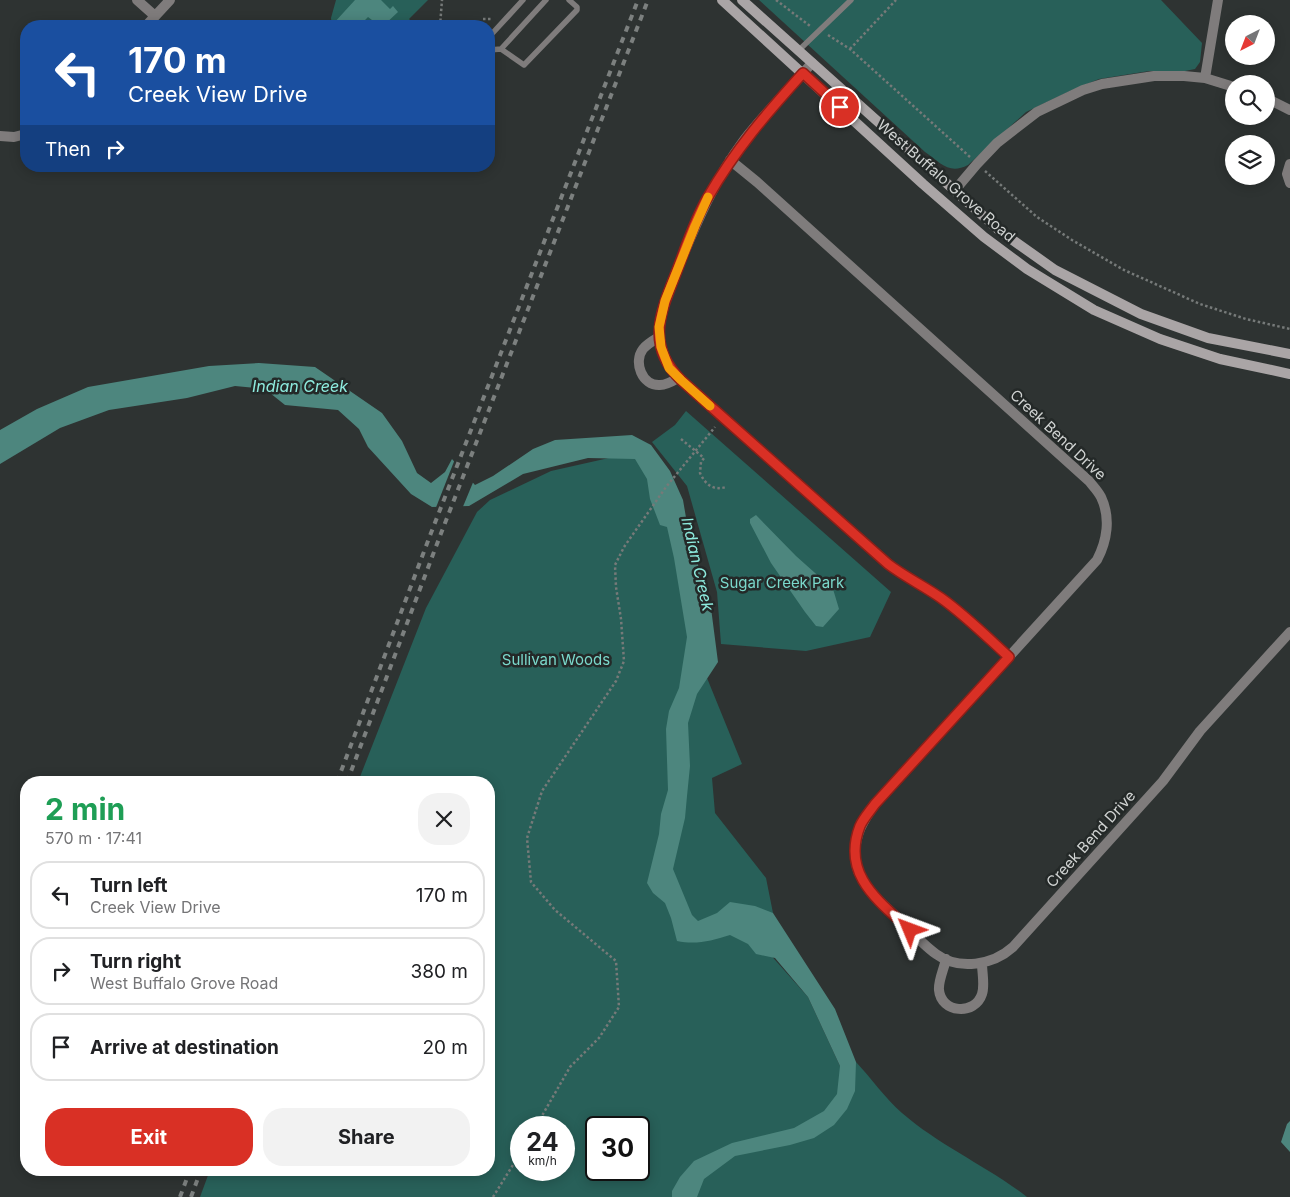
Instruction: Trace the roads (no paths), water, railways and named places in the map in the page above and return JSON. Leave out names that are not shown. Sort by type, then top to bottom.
[{"type":"main road","name":"West Buffalo Grove Road","points":[[722,0],[984,236],[1026,269],[1094,310],[1160,339],[1212,356],[1290,374]]},
{"type":"main road","name":"West Buffalo Grove Road","points":[[742,0],[1000,231],[1055,270],[1141,314],[1208,338],[1290,354]]},
{"type":"street","points":[[137,0],[155,16]]},
{"type":"street","points":[[151,20],[170,0]]},
{"type":"street","points":[[1205,78],[1218,0]]},
{"type":"street","points":[[812,63],[762,118],[730,160],[707,199],[663,307],[659,327],[661,347],[667,362],[678,378],[902,576],[951,606],[1009,657]]},
{"type":"street","points":[[954,190],[997,143],[1037,112],[1083,90],[1102,84],[1154,76],[1205,78],[1225,84]]},
{"type":"street","points":[[1275,102],[1290,110]]},
{"type":"street","points":[[0,136],[20,136]]},
{"type":"street","name":"Creek Bend Drive","points":[[730,160],[757,182],[1082,474],[1101,498],[1107,520],[1106,537],[1097,560],[875,804],[860,825],[855,857],[858,872],[870,891],[935,954],[964,964],[982,963],[998,958],[1014,947],[1163,781],[1200,731],[1290,632]]},
{"type":"street","points":[[1290,164],[1287,174],[1290,183]]},
{"type":"street","points":[[659,337],[645,347],[640,354],[638,361],[640,372],[647,381],[656,385],[666,384],[678,378]]},
{"type":"street","points":[[946,959],[939,992],[947,1005],[961,1010],[974,1005],[982,994],[982,963]]},
{"type":"lane","points":[[495,30],[523,0]]},
{"type":"lane","points":[[501,49],[546,0]]},
{"type":"lane","points":[[495,50],[501,49],[522,64],[526,64],[577,10],[569,0]]},
{"type":"lane","points":[[798,51],[851,0]]},
{"type":"water","points":[[355,0],[381,0],[390,9],[393,6],[398,12],[389,20],[372,20],[368,17],[365,20],[337,20]]},
{"type":"water","name":"Indian Creek","points":[[259,363],[315,367],[382,413],[402,441],[417,473],[431,483],[445,472],[452,459],[475,485],[493,476],[533,449],[555,440],[632,435],[651,445],[670,471],[683,500],[689,535],[711,608],[718,662],[697,694],[688,723],[690,766],[685,818],[673,869],[692,915],[698,921],[717,913],[730,902],[755,906],[773,913],[835,1009],[856,1062],[855,1091],[847,1109],[834,1125],[814,1138],[735,1156],[704,1179],[697,1197],[672,1197],[672,1191],[680,1177],[694,1161],[732,1143],[794,1128],[824,1111],[837,1094],[840,1066],[808,997],[775,958],[756,954],[748,944],[730,935],[704,942],[677,941],[665,903],[653,893],[647,883],[659,834],[661,814],[668,790],[666,729],[669,711],[679,688],[687,637],[667,527],[660,525],[650,499],[647,479],[635,459],[588,458],[523,474],[469,506],[432,507],[411,494],[368,447],[359,429],[338,410],[285,405],[265,389],[235,386],[187,398],[109,410],[60,428],[0,464],[0,430],[37,409],[88,387],[209,366]]},
{"type":"water","points":[[756,515],[796,556],[833,589],[839,609],[823,627],[816,626],[771,563],[750,523],[750,519]]},
{"type":"water","points":[[1290,1121],[1290,1152],[1281,1142],[1287,1124]]},
{"type":"railway","points":[[339,776],[431,533],[638,0]]},
{"type":"railway","points":[[349,776],[440,536],[648,0]]},
{"type":"railway","points":[[180,1197],[188,1176]]},
{"type":"railway","points":[[191,1197],[199,1176]]},
{"type":"park label","name":"Sugar Creek Park","points":[[782,583]]},
{"type":"park label","name":"Sullivan Woods","points":[[556,660]]}]
